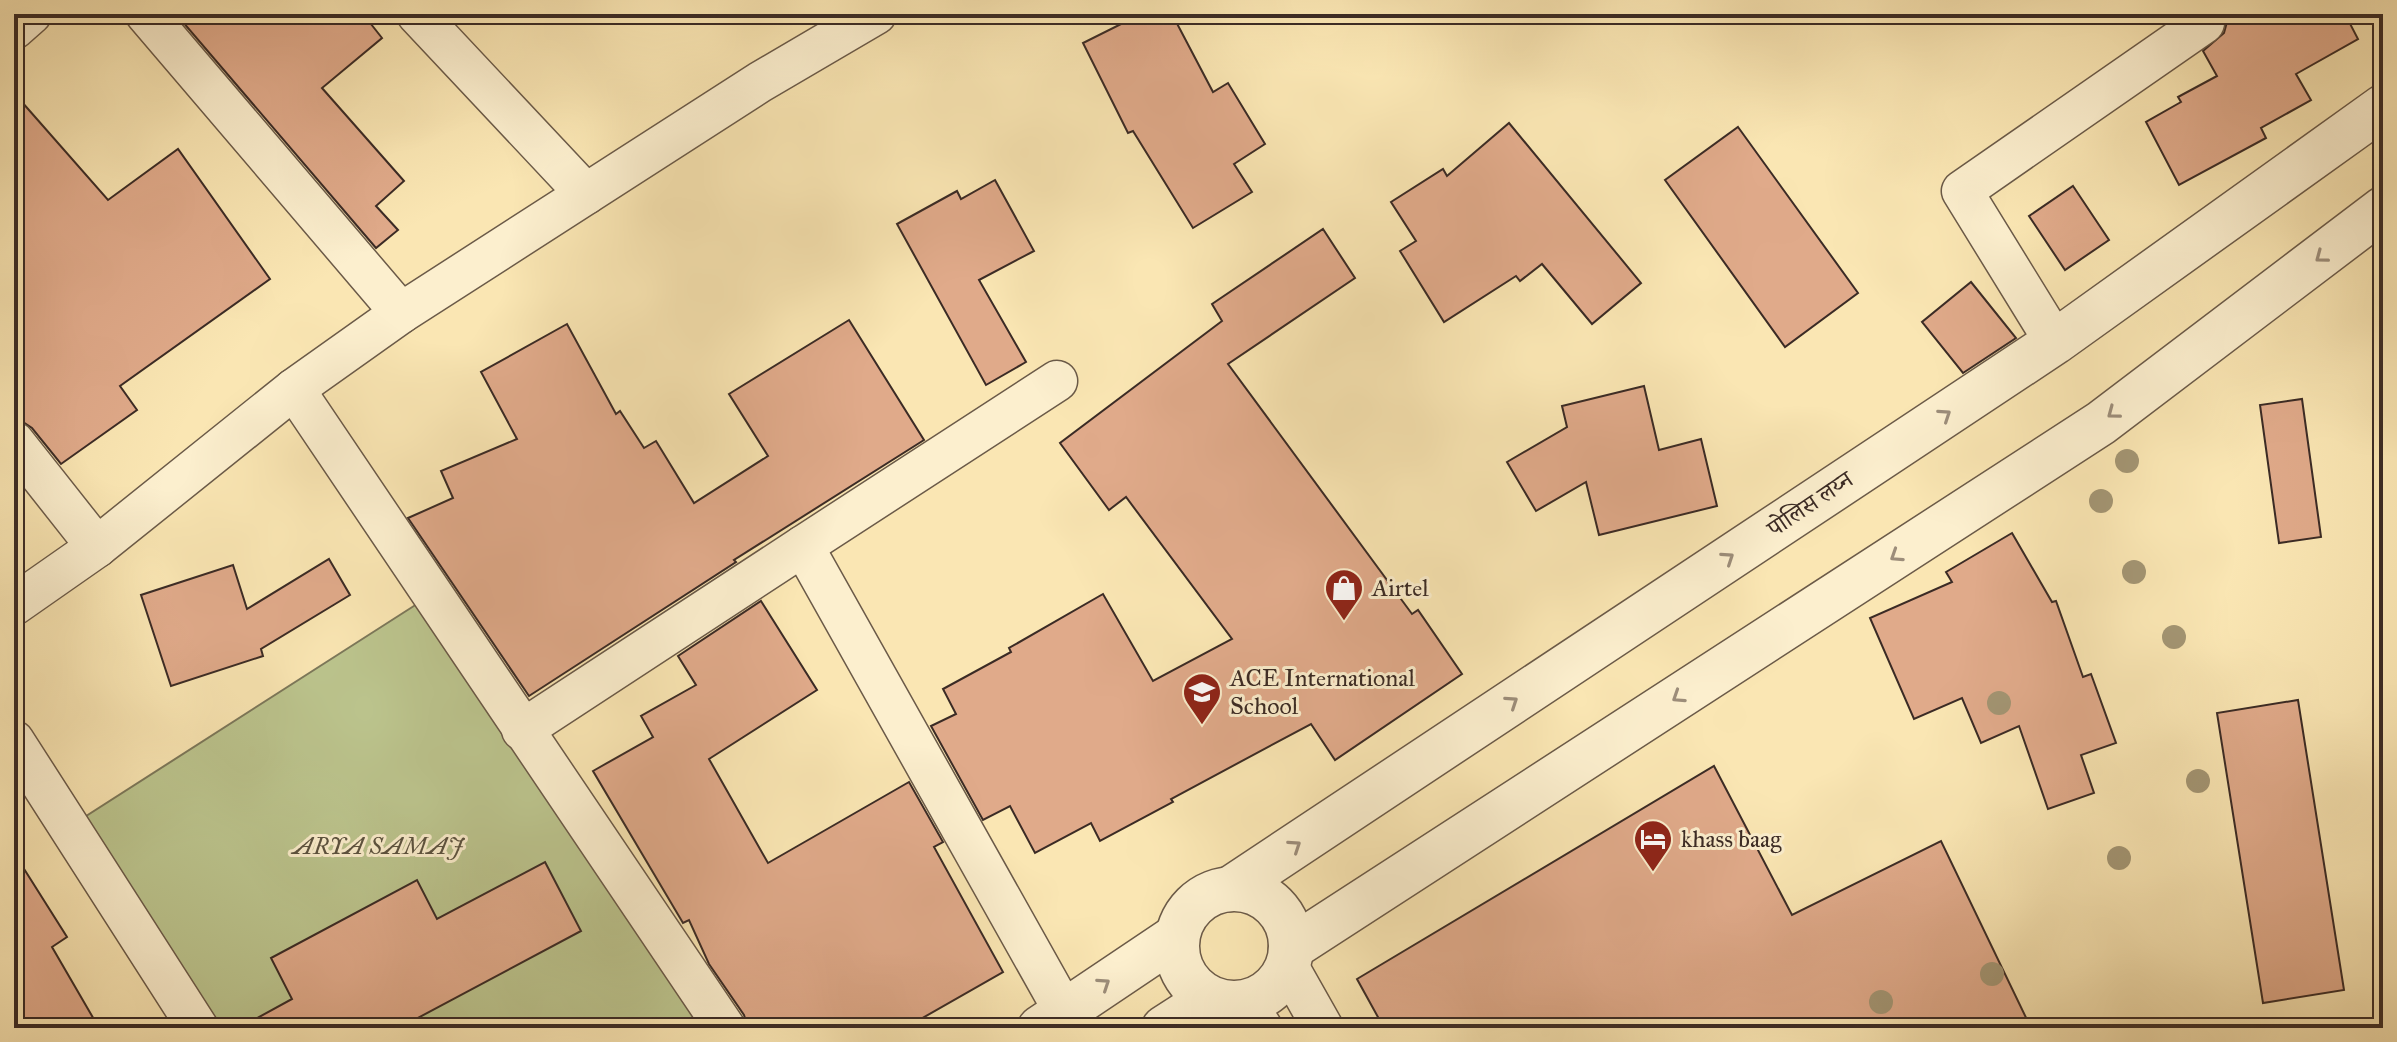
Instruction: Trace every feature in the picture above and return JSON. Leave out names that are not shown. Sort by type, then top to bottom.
[{"type":"street","points":[[14,29],[31,14]]},
{"type":"street","points":[[146,14],[401,313]]},
{"type":"street","points":[[417,14],[586,194]]},
{"type":"street","points":[[14,605],[97,547],[294,389],[401,313],[760,82],[876,14]]},
{"type":"street","points":[[2055,342],[1962,191],[2204,23]]},
{"type":"street","name":"पोलिस लय्न","points":[[1230,889],[2055,342],[2383,107]]},
{"type":"street","points":[[1164,1028],[1239,1010],[1264,996],[1278,983],[1290,957],[2101,423],[2383,209]]},
{"type":"street","points":[[522,730],[1057,381]]},
{"type":"street","points":[[294,389],[725,1028]]},
{"type":"street","points":[[14,442],[97,547]]},
{"type":"street","points":[[803,546],[1052,1020],[1177,936]]},
{"type":"street","points":[[14,741],[198,1028]]},
{"type":"street","points":[[1239,1010],[1194,988],[1183,973],[1177,955],[1177,936],[1184,918],[1196,903],[1211,893],[1230,889],[1249,890],[1266,898],[1280,912],[1289,929],[1290,957],[1323,1028]]},
{"type":"green space","name":"ARYA SAMAJ","points":[[431,595],[719,1028],[203,1028],[69,827]]},
{"type":"building","points":[[176,14],[363,14],[382,38],[322,88],[404,181],[376,206],[398,230],[376,248]]},
{"type":"building","points":[[1141,14],[1172,14],[1213,92],[1228,83],[1265,144],[1234,164],[1252,192],[1193,228],[1133,131],[1128,133],[1083,43]]},
{"type":"building","points":[[2242,14],[2345,14],[2358,39],[2296,74],[2311,100],[2261,128],[2266,138],[2179,185],[2146,122],[2181,102],[2178,97],[2217,76],[2203,51],[2224,33],[2227,22]]},
{"type":"building","points":[[14,93],[108,200],[178,149],[270,279],[120,386],[137,410],[61,464],[32,428],[14,416]]},
{"type":"building","points":[[1509,123],[1641,283],[1592,324],[1542,264],[1520,281],[1516,276],[1444,322],[1400,251],[1416,241],[1391,202],[1443,169],[1447,176]]},
{"type":"building","points":[[1738,127],[1858,293],[1785,347],[1665,180]]},
{"type":"building","points":[[995,180],[1034,251],[979,280],[1026,362],[986,385],[897,224],[957,191],[961,199]]},
{"type":"building","points":[[2073,186],[2109,240],[2065,270],[2029,216]]},
{"type":"building","points":[[1323,229],[1355,278],[1228,364],[1412,614],[1418,610],[1462,674],[1335,760],[1311,724],[1100,841],[1091,823],[1035,853],[1010,806],[983,820],[931,726],[956,714],[943,689],[1011,652],[1009,648],[1103,594],[1153,681],[1232,639],[1126,497],[1109,510],[1060,443],[1222,321],[1212,304]]},
{"type":"building","points":[[1971,282],[2016,338],[1963,373],[1922,322]]},
{"type":"building","points":[[849,320],[924,440],[734,560],[736,562],[529,696],[408,518],[453,498],[441,471],[517,439],[481,372],[567,324],[616,414],[620,411],[644,448],[656,441],[694,503],[768,456],[729,394]]},
{"type":"building","points":[[1644,386],[1659,450],[1701,439],[1717,506],[1599,535],[1586,482],[1536,511],[1507,462],[1567,427],[1562,406]]},
{"type":"building","points":[[2302,399],[2321,537],[2279,543],[2260,405]]},
{"type":"building","points":[[2012,533],[2052,602],[2056,601],[2083,677],[2091,674],[2116,743],[2081,755],[2094,793],[2048,809],[2019,726],[1981,743],[1962,698],[1914,719],[1870,618],[1952,582],[1946,572]]},
{"type":"building","points":[[329,559],[350,595],[261,649],[263,656],[171,686],[141,595],[233,565],[247,609]]},
{"type":"building","points":[[761,601],[817,690],[709,759],[768,863],[909,782],[943,842],[934,847],[1003,972],[905,1028],[748,1028],[744,1015],[709,964],[689,920],[683,923],[593,771],[653,737],[641,716],[696,685],[678,656]]},
{"type":"building","points":[[2298,700],[2344,990],[2263,1003],[2217,713]]},
{"type":"building","name":"khass baag","points":[[1714,766],[1792,915],[1941,841],[2031,1028],[1384,1028],[1357,979]]},
{"type":"building","points":[[14,853],[67,937],[52,947],[99,1028],[14,1028]]},
{"type":"building","points":[[545,862],[581,931],[399,1028],[239,1028],[292,999],[271,958],[417,880],[437,919]]},
{"type":"place","name":"Airtel","points":[[1344,622]]},
{"type":"place","name":"ACE International School","points":[[1202,726]]},
{"type":"place","name":"khass baag","points":[[1653,873]]}]
